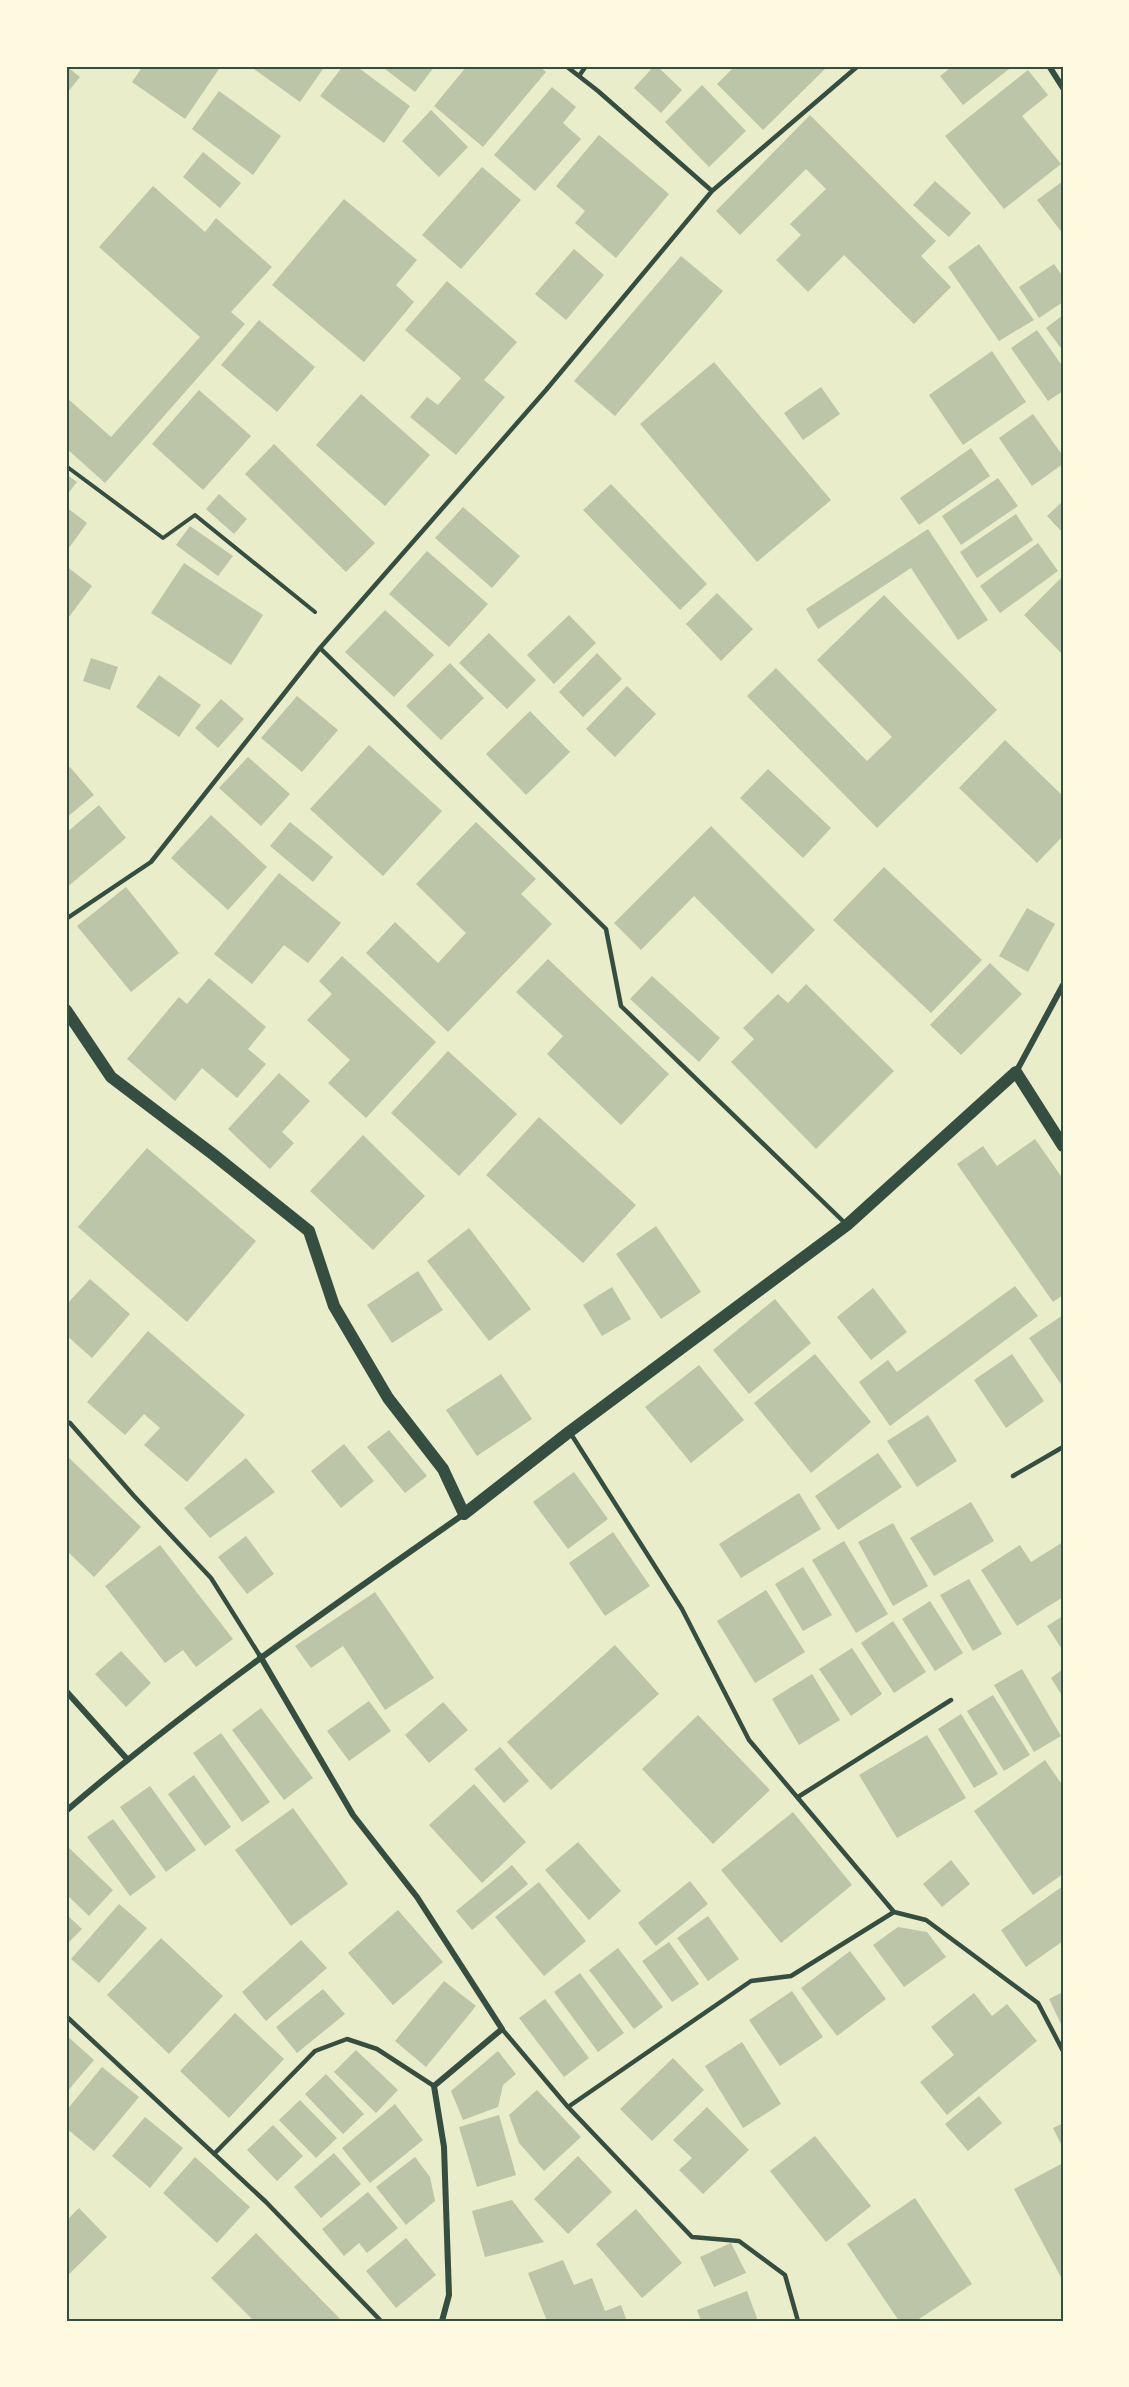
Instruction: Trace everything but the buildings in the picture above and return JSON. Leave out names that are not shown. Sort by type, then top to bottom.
[{"type":"main road","points":[[66,1010],[111,1077],[309,1231],[334,1306],[388,1398],[443,1469],[464,1514],[847,1225],[1016,1072],[1063,1146]]},
{"type":"street","points":[[1049,66],[1063,88]]},
{"type":"street","points":[[1016,1072],[1063,985]]},
{"type":"street","points":[[66,1811],[127,1759],[260,1656],[464,1514]]},
{"type":"street","points":[[260,1656],[353,1815],[417,1897],[502,2029],[434,2086],[444,2147],[448,2295],[442,2321]]},
{"type":"street","points":[[66,1691],[127,1759]]},
{"type":"lane","points":[[566,66],[712,191]]},
{"type":"lane","points":[[579,76],[586,66]]},
{"type":"lane","points":[[66,919],[151,862],[320,648],[546,390],[712,191],[858,66]]},
{"type":"lane","points":[[320,648],[606,929],[621,1006],[847,1225]]},
{"type":"lane","points":[[66,1422],[212,1578],[260,1656]]},
{"type":"lane","points":[[570,1432],[682,1609],[750,1740],[894,1912],[926,1920],[1038,2003],[1063,2051]]},
{"type":"lane","points":[[1013,1476],[1063,1447]]},
{"type":"lane","points":[[798,1797],[951,1700]]},
{"type":"lane","points":[[568,2107],[751,1981],[791,1976],[894,1912]]},
{"type":"lane","points":[[66,2016],[266,2202],[381,2321]]},
{"type":"lane","points":[[502,2029],[568,2107],[692,2237],[739,2241],[785,2275],[798,2321]]},
{"type":"lane","points":[[214,2154],[315,2051],[347,2039],[377,2049],[434,2086]]},
{"type":"path","points":[[66,466],[163,538],[195,515],[337,629]]}]
